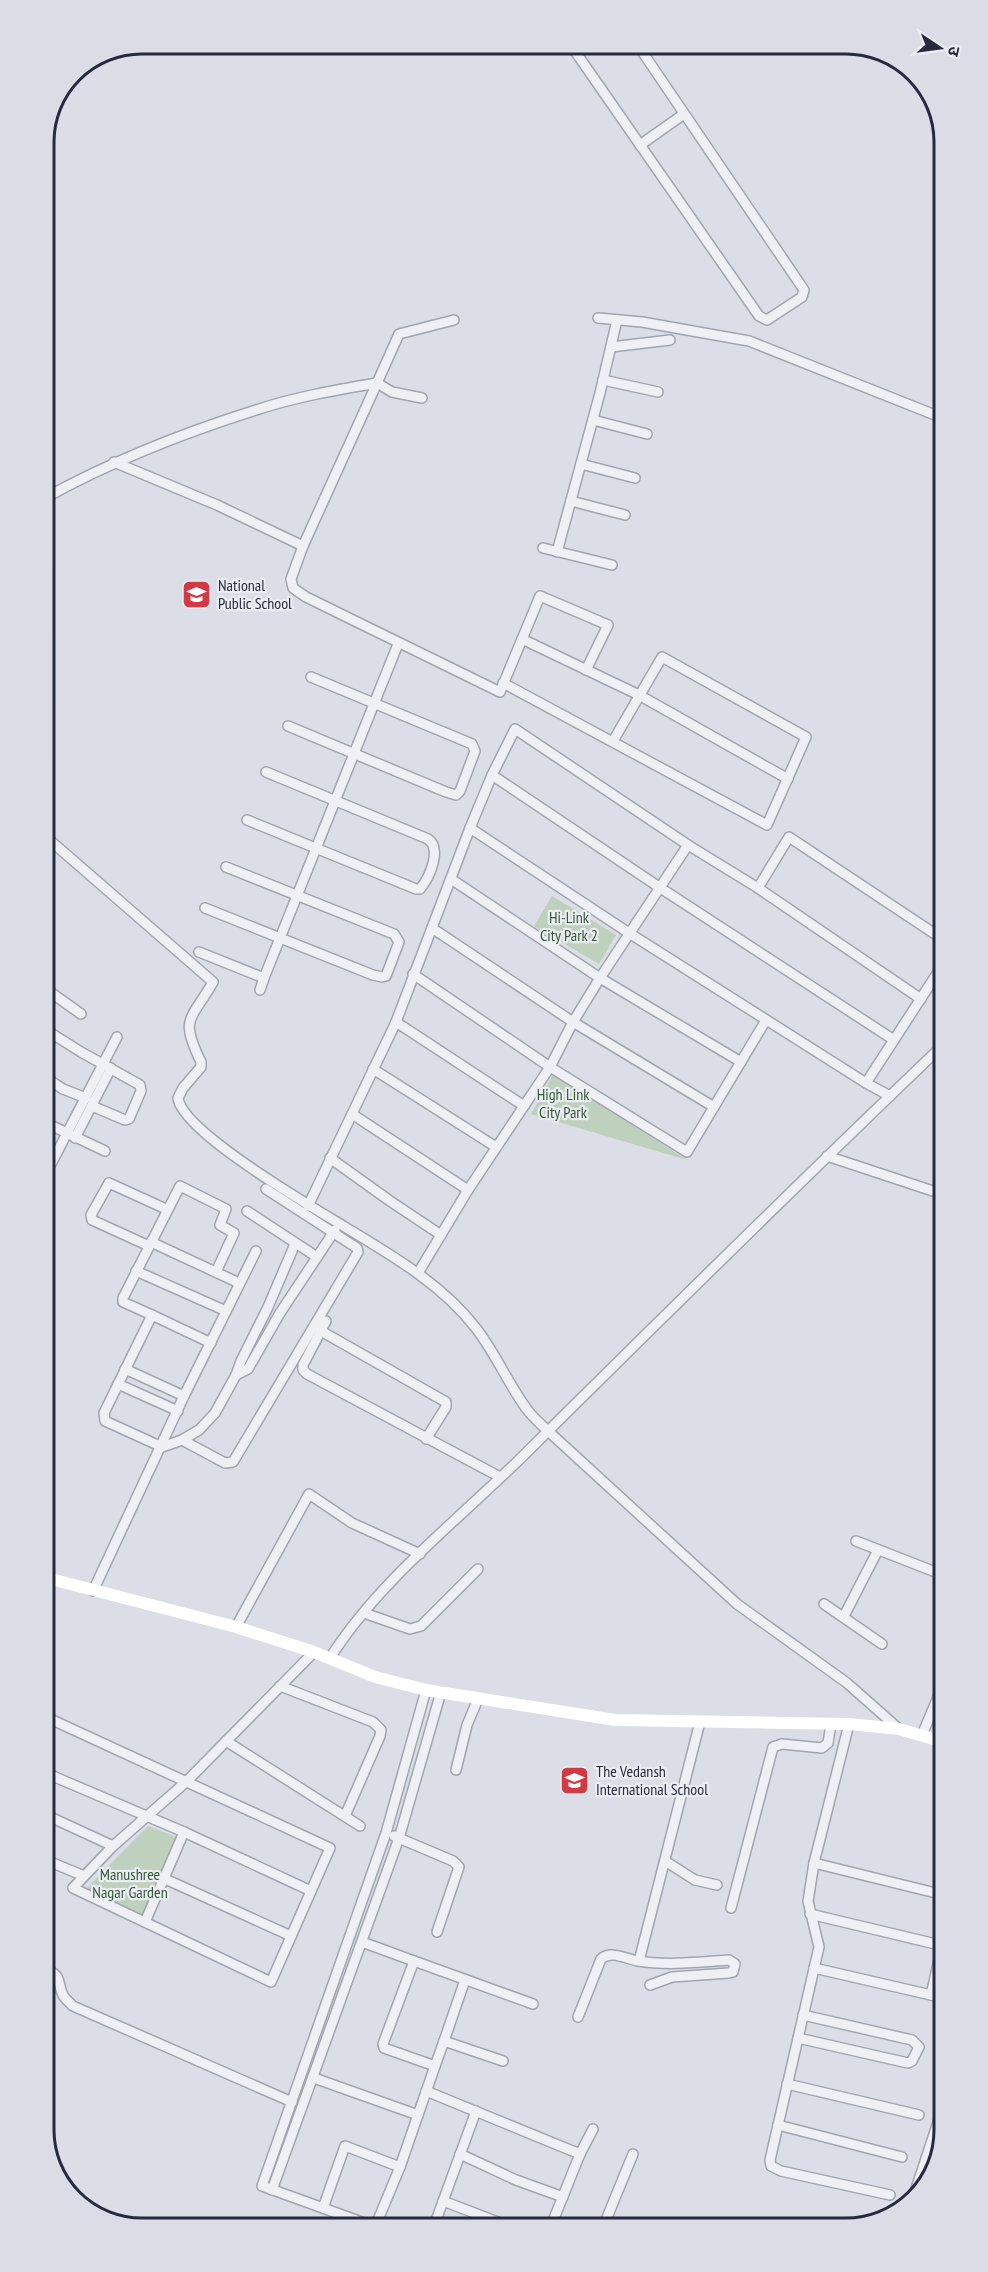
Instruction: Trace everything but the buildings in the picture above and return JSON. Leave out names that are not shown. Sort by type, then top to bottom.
[{"type":"street","points":[[578,54],[759,316],[767,320],[802,297],[804,290],[644,54]]},
{"type":"street","points":[[640,145],[684,114]]},
{"type":"street","points":[[598,318],[653,324],[749,341],[934,415]]},
{"type":"street","points":[[454,320],[399,334],[303,546],[291,579],[293,588],[306,597],[398,644],[500,692],[540,596],[608,625],[586,670]]},
{"type":"street","points":[[557,552],[617,320]]},
{"type":"street","points":[[611,347],[670,340]]},
{"type":"street","points":[[603,380],[658,392]]},
{"type":"street","points":[[54,493],[114,462],[257,409],[321,393],[377,383],[392,392],[422,398]]},
{"type":"street","points":[[592,420],[647,434]]},
{"type":"street","points":[[114,462],[217,505],[303,546]]},
{"type":"street","points":[[580,464],[635,478]]},
{"type":"street","points":[[570,501],[625,515]]},
{"type":"street","points":[[543,548],[612,566]]},
{"type":"street","points":[[522,639],[639,695],[788,779]]},
{"type":"street","points":[[260,990],[398,644]]},
{"type":"street","points":[[503,683],[767,825],[806,737],[662,657],[613,741]]},
{"type":"street","points":[[288,726],[446,792],[456,795],[460,791],[475,751],[472,744],[311,677]]},
{"type":"street","points":[[308,1206],[396,1022],[470,828],[492,775],[515,729],[688,845],[758,888],[921,999]]},
{"type":"street","points":[[247,820],[416,889],[424,885],[431,868],[436,849],[434,843],[428,839],[266,772]]},
{"type":"street","points":[[492,775],[894,1040]]},
{"type":"street","points":[[470,828],[629,933],[890,1096]]},
{"type":"street","points":[[758,888],[789,837],[934,933]]},
{"type":"street","points":[[418,1273],[468,1190],[550,1067],[573,1022],[600,978],[688,845]]},
{"type":"street","points":[[54,848],[213,982],[190,1018],[189,1034],[201,1067],[179,1093],[179,1104],[192,1120],[232,1154],[308,1206],[418,1273],[462,1310],[526,1410],[737,1604],[847,1683],[899,1729]]},
{"type":"street","points":[[205,908],[378,977],[386,976],[399,942],[397,937],[226,867]]},
{"type":"street","points":[[451,879],[600,978],[741,1062]]},
{"type":"street","points":[[432,928],[573,1022],[714,1107]]},
{"type":"street","points":[[199,952],[264,978]]},
{"type":"street","points":[[413,974],[550,1067],[687,1152],[766,1020]]},
{"type":"street","points":[[866,1083],[934,979]]},
{"type":"street","points":[[54,995],[81,1014]]},
{"type":"street","points":[[396,1022],[524,1106]]},
{"type":"street","points":[[54,1034],[140,1085],[141,1091],[129,1119],[125,1120],[54,1083]]},
{"type":"street","points":[[54,1160],[71,1136],[89,1102],[117,1037]]},
{"type":"street","points":[[330,1658],[364,1613],[420,1554],[934,1054]]},
{"type":"street","points":[[373,1069],[496,1147]]},
{"type":"street","points":[[352,1114],[468,1190]]},
{"type":"street","points":[[54,1127],[105,1151]]},
{"type":"street","points":[[827,1156],[934,1191]]},
{"type":"street","points":[[330,1158],[390,1202],[441,1234]]},
{"type":"street","points":[[166,1209],[109,1183],[92,1215],[92,1220],[239,1283]]},
{"type":"street","points":[[211,1343],[122,1300],[166,1209],[180,1186],[226,1209],[220,1225],[234,1233],[216,1272]]},
{"type":"street","points":[[183,1440],[231,1464],[358,1253],[357,1248],[266,1189]]},
{"type":"street","points":[[247,1211],[317,1257]]},
{"type":"street","points":[[236,1375],[248,1369],[280,1312],[339,1223]]},
{"type":"street","points":[[152,1315],[103,1419],[162,1447],[183,1440],[211,1419],[236,1375],[296,1244]]},
{"type":"street","points":[[93,1591],[184,1396],[256,1251]]},
{"type":"street","points":[[136,1271],[226,1311]]},
{"type":"street","points":[[268,1307],[280,1312]]},
{"type":"street","points":[[326,1321],[303,1365],[303,1370],[307,1374],[500,1477]]},
{"type":"street","points":[[321,1330],[446,1402],[446,1407],[426,1439]]},
{"type":"street","points":[[125,1369],[184,1396]]},
{"type":"street","points":[[118,1384],[178,1411]]},
{"type":"street","points":[[236,1627],[309,1494],[352,1523],[420,1554]]},
{"type":"street","points":[[856,1541],[934,1572]]},
{"type":"street","points":[[843,1616],[878,1550]]},
{"type":"street","points":[[364,1613],[410,1629],[416,1628],[421,1626],[478,1569]]},
{"type":"street","points":[[54,1580],[236,1627],[314,1652],[375,1677],[426,1690],[615,1720],[849,1724],[899,1729],[934,1739]]},
{"type":"street","points":[[824,1604],[882,1644]]},
{"type":"street","points":[[54,1721],[187,1781],[330,1848],[271,1982],[73,1888],[113,1846],[187,1781],[314,1652]]},
{"type":"street","points":[[280,1686],[373,1722],[381,1730],[345,1816]]},
{"type":"street","points":[[350,2218],[262,2186],[386,1833],[426,1690]]},
{"type":"street","points":[[272,2190],[399,1838],[441,1692]]},
{"type":"street","points":[[456,1770],[467,1725],[478,1699]]},
{"type":"street","points":[[922,1735],[934,1706]]},
{"type":"street","points":[[639,1961],[700,1722]]},
{"type":"street","points":[[731,1908],[773,1747],[782,1744],[822,1748],[828,1743],[831,1724]]},
{"type":"street","points":[[849,1724],[814,1863],[808,1901],[810,1914],[818,1934],[819,1947],[770,2160],[771,2166],[775,2169],[890,2195]]},
{"type":"street","points":[[226,1741],[360,1826]]},
{"type":"street","points":[[54,1777],[184,1832],[311,1891]]},
{"type":"street","points":[[54,1819],[113,1846]]},
{"type":"street","points":[[145,1922],[184,1832]]},
{"type":"street","points":[[386,1833],[453,1861],[459,1867],[437,1932]]},
{"type":"street","points":[[665,1861],[695,1880],[717,1885]]},
{"type":"street","points":[[814,1863],[934,1893]]},
{"type":"street","points":[[54,1864],[84,1876]]},
{"type":"street","points":[[163,1878],[291,1936]]},
{"type":"street","points":[[810,1914],[934,1942]]},
{"type":"street","points":[[362,1942],[533,2004]]},
{"type":"street","points":[[578,2018],[602,1959],[606,1956],[612,1955],[639,1961],[729,1960],[735,1964],[733,1971],[729,1973],[672,1977],[650,1985]]},
{"type":"street","points":[[414,1961],[383,2046],[435,2066]]},
{"type":"street","points":[[814,1968],[934,1996]]},
{"type":"street","points":[[54,1973],[61,1983],[63,1995],[73,2006],[292,2102]]},
{"type":"street","points":[[379,2218],[400,2167],[465,1980]]},
{"type":"street","points":[[931,1995],[934,1983]]},
{"type":"street","points":[[798,2038],[908,2063],[912,2061],[919,2047],[912,2040],[803,2015]]},
{"type":"street","points":[[444,2041],[504,2061]]},
{"type":"street","points":[[314,2078],[418,2115]]},
{"type":"street","points":[[787,2084],[919,2115]]},
{"type":"street","points":[[426,2091],[580,2154]]},
{"type":"street","points":[[437,2218],[476,2111]]},
{"type":"street","points":[[778,2126],[902,2157]]},
{"type":"street","points":[[554,2218],[580,2154],[593,2129]]},
{"type":"street","points":[[323,2208],[345,2145],[400,2167]]},
{"type":"street","points":[[460,2154],[516,2180],[563,2197]]},
{"type":"street","points":[[607,2218],[633,2154]]},
{"type":"street","points":[[443,2200],[482,2218]]},
{"type":"green space","name":"Hi-Link City Park 2","points":[[552,896],[616,935],[599,964],[534,926]]},
{"type":"green space","name":"High Link City Park","points":[[554,1073],[687,1160],[531,1114]]},
{"type":"green space","name":"Manushree Nagar Garden","points":[[148,1826],[179,1838],[144,1920],[83,1892]]},
{"type":"place","name":"National Public School","points":[[197,594]]},
{"type":"place","name":"The Vedansh International School","points":[[575,1780]]}]
